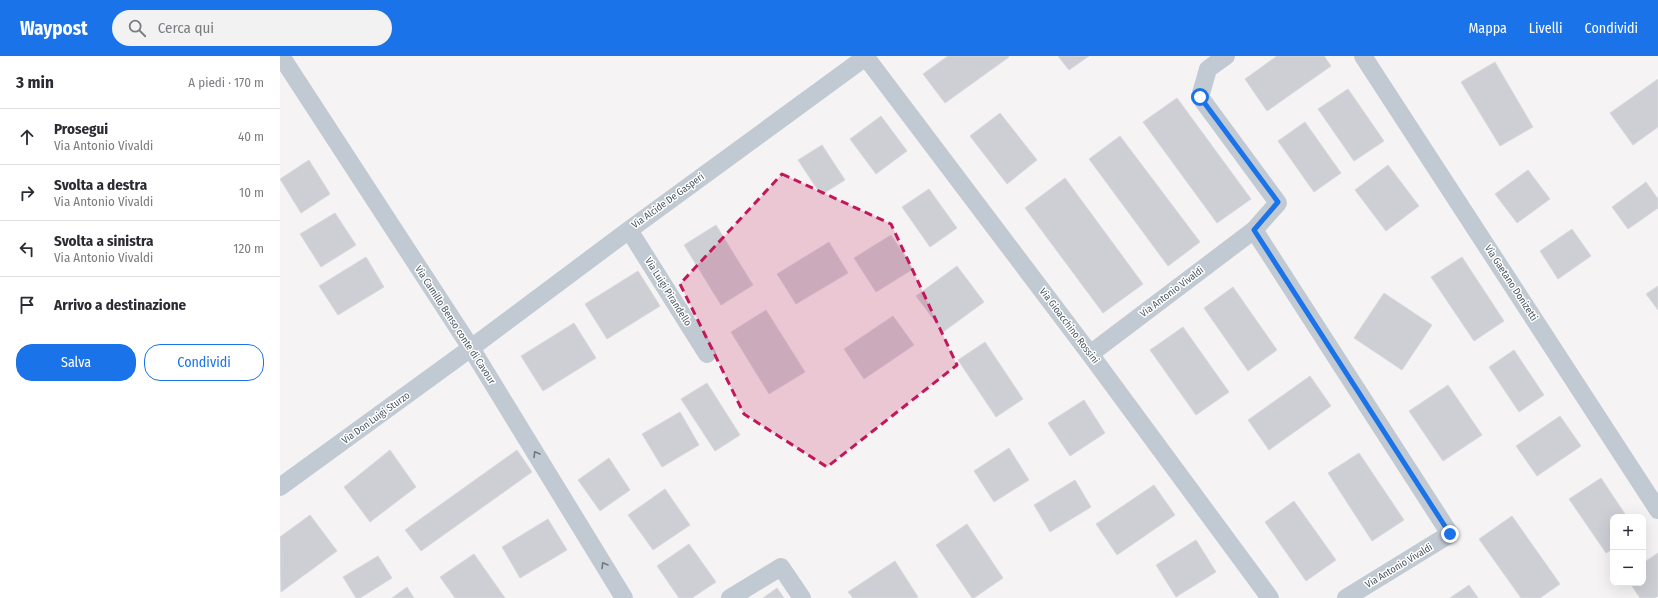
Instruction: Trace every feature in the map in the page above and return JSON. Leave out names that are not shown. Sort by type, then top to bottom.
[{"type":"street","name":"Via Camillo Benso conte di Cavour","points":[[281,56],[471,348],[624,598]]},
{"type":"street","name":"Via Alcide De Gasperi","points":[[471,348],[866,56]]},
{"type":"street","name":"Via Gioacchino Rossini","points":[[866,56],[1090,354],[1270,598]]},
{"type":"street","name":"Via Antonio Vivaldi","points":[[1090,354],[1254,230],[1278,202],[1200,97],[1208,69],[1226,56]]},
{"type":"street","name":"Via Gaetano Donizetti","points":[[1363,56],[1658,510]]},
{"type":"street","name":"Via Luigi Pirandello","points":[[629,230],[707,354]]},
{"type":"street","name":"Via Antonio Vivaldi","points":[[1254,230],[1450,534],[1346,598]]},
{"type":"street","name":"Via Don Luigi Sturzo","points":[[280,487],[471,348]]},
{"type":"street","points":[[730,598],[781,567],[802,598]]},
{"type":"highlighted area","points":[[782,174],[891,224],[957,365],[827,467],[744,414],[680,284]]},
{"type":"building","points":[[948,56],[1009,57],[945,103],[923,74]]},
{"type":"building","points":[[1058,56],[1089,56],[1069,70]]},
{"type":"building","points":[[1277,56],[1324,56],[1331,66],[1267,111],[1245,79]]},
{"type":"building","points":[[1495,62],[1533,127],[1500,146],[1461,82]]},
{"type":"building","points":[[1658,79],[1658,127],[1633,145],[1610,113]]},
{"type":"building","points":[[1348,89],[1384,141],[1354,161],[1318,109]]},
{"type":"building","points":[[1177,98],[1251,199],[1217,223],[1143,122]]},
{"type":"building","points":[[1000,113],[1037,160],[1007,184],[970,136]]},
{"type":"building","points":[[881,116],[907,151],[876,174],[850,139]]},
{"type":"building","points":[[1305,122],[1341,173],[1314,192],[1278,141]]},
{"type":"building","points":[[1120,136],[1200,242],[1168,266],[1089,159]]},
{"type":"building","points":[[822,145],[845,180],[821,195],[798,160]]},
{"type":"building","points":[[309,160],[330,194],[301,213],[280,179]]},
{"type":"building","points":[[1388,165],[1419,206],[1386,231],[1355,190]]},
{"type":"building","points":[[1528,170],[1550,199],[1517,223],[1495,194]]},
{"type":"building","points":[[1065,178],[1143,284],[1103,313],[1025,208]]},
{"type":"building","points":[[1646,182],[1658,199],[1658,208],[1628,229],[1612,207]]},
{"type":"building","points":[[929,189],[957,228],[930,247],[902,207]]},
{"type":"building","points":[[335,213],[356,245],[321,267],[300,234]]},
{"type":"building","points":[[716,225],[753,285],[721,305],[684,245]]},
{"type":"building","points":[[1572,229],[1591,256],[1558,279],[1540,251]]},
{"type":"building","points":[[891,235],[913,269],[876,292],[854,258]]},
{"type":"building","points":[[829,242],[848,273],[796,304],[777,274]]},
{"type":"building","points":[[366,257],[384,287],[338,315],[319,286]]},
{"type":"building","points":[[1462,257],[1504,321],[1474,341],[1431,277]]},
{"type":"building","points":[[957,266],[984,302],[943,332],[916,296]]},
{"type":"building","points":[[638,271],[660,306],[607,339],[585,304]]},
{"type":"building","points":[[1658,286],[1658,310],[1646,294]]},
{"type":"building","points":[[1233,287],[1277,350],[1248,371],[1204,308]]},
{"type":"building","points":[[1384,293],[1432,325],[1402,370],[1354,338]]},
{"type":"building","points":[[766,310],[805,372],[769,394],[731,332]]},
{"type":"building","points":[[893,316],[914,345],[864,379],[844,349]]},
{"type":"building","points":[[574,323],[596,358],[543,391],[521,356]]},
{"type":"building","points":[[1183,327],[1229,392],[1196,415],[1150,350]]},
{"type":"building","points":[[985,342],[1023,399],[996,417],[958,360]]},
{"type":"building","points":[[1514,350],[1544,395],[1519,412],[1489,367]]},
{"type":"building","points":[[1310,376],[1331,406],[1269,450],[1248,420]]},
{"type":"building","points":[[707,383],[740,435],[715,451],[681,399]]},
{"type":"building","points":[[1448,385],[1482,435],[1443,461],[1409,411]]},
{"type":"building","points":[[1084,400],[1105,433],[1070,456],[1048,423]]},
{"type":"building","points":[[680,412],[699,445],[662,467],[642,434]]},
{"type":"building","points":[[1560,416],[1581,446],[1537,476],[1516,446]]},
{"type":"building","points":[[1009,448],[1029,480],[994,502],[974,471]]},
{"type":"building","points":[[390,450],[416,487],[370,522],[344,487]]},
{"type":"building","points":[[517,450],[532,472],[421,551],[405,530]]},
{"type":"building","points":[[1359,453],[1404,520],[1372,541],[1328,473]]},
{"type":"building","points":[[609,458],[630,490],[600,511],[578,480]]},
{"type":"building","points":[[1601,478],[1625,514],[1610,514],[1610,551],[1606,553],[1569,499]]},
{"type":"building","points":[[1075,480],[1091,507],[1050,532],[1034,505]]},
{"type":"building","points":[[1154,485],[1175,515],[1117,555],[1096,524]]},
{"type":"building","points":[[665,489],[690,525],[653,550],[628,515]]},
{"type":"building","points":[[1294,501],[1336,560],[1306,581],[1265,522]]},
{"type":"building","points":[[310,515],[337,551],[281,592],[280,537]]},
{"type":"building","points":[[1512,516],[1560,584],[1540,598],[1521,598],[1479,539]]},
{"type":"building","points":[[548,519],[567,550],[520,578],[502,547]]},
{"type":"building","points":[[967,524],[1003,578],[974,598],[972,598],[936,545]]},
{"type":"building","points":[[1196,540],[1216,572],[1176,597],[1156,565]]},
{"type":"building","points":[[689,544],[716,582],[692,598],[679,598],[657,566]]},
{"type":"building","points":[[1658,553],[1658,596],[1655,598],[1640,598],[1632,586],[1646,586],[1646,561]]},
{"type":"building","points":[[474,554],[505,598],[455,598],[440,577]]},
{"type":"building","points":[[378,556],[392,578],[360,598],[356,598],[343,577]]},
{"type":"building","points":[[895,561],[918,597],[853,598],[848,592]]},
{"type":"building","points":[[1469,585],[1478,598],[1450,598]]},
{"type":"building","points":[[407,587],[414,598],[392,598]]},
{"type":"building","points":[[777,588],[784,598],[763,598]]},
{"type":"route","points":[[1200,97],[1278,202],[1254,230],[1450,534]]}]
